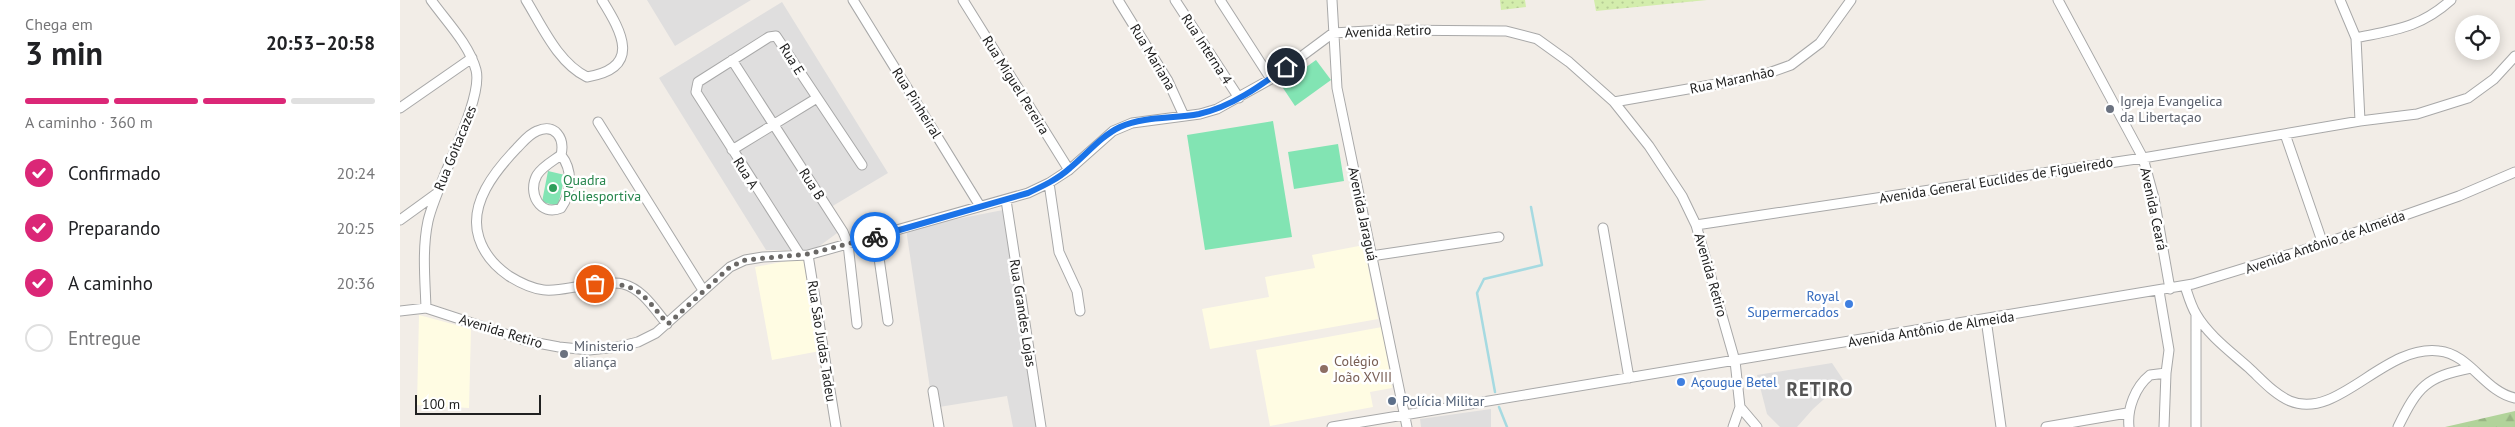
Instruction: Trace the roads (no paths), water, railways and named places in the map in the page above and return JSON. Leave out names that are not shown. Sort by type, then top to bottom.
[{"type":"street","name":"Rua Goitacazes","points":[[426,308],[425,249],[428,221],[436,194],[474,100],[478,83],[472,58],[431,0]]},
{"type":"street","points":[[526,0],[559,52],[572,68],[587,76],[600,74],[612,67],[621,56],[622,35],[602,0]]},
{"type":"street","name":"Rua Pinheiral","points":[[853,0],[980,206]]},
{"type":"street","name":"Rua Miguel Pereira","points":[[963,0],[1069,170]]},
{"type":"street","name":"Rua Mariana","points":[[1118,0],[1168,81],[1184,116]]},
{"type":"street","name":"Rua Interna 4","points":[[1175,0],[1238,98]]},
{"type":"street","points":[[1220,0],[1271,79]]},
{"type":"street","name":"Avenida Jaraguá","points":[[1332,0],[1337,88],[1407,427]]},
{"type":"street","name":"Rua Maranhão","points":[[1614,102],[1748,78],[1790,65],[1820,43],[1851,0]]},
{"type":"street","name":"Avenida Ceará","points":[[2058,0],[2143,158],[2154,198],[2170,289]]},
{"type":"street","points":[[2340,0],[2356,38],[2360,121]]},
{"type":"street","points":[[2356,38],[2408,27],[2425,20],[2450,0]]},
{"type":"street","name":"Avenida Retiro","points":[[400,311],[426,308],[527,341],[573,349],[617,348],[638,342],[668,324],[730,267],[745,260],[804,255],[1006,200],[1049,183],[1069,170],[1102,139],[1122,126],[1151,119],[1184,116],[1217,109],[1271,79],[1333,33],[1450,30],[1506,31],[1524,35],[1550,46],[1614,102],[1648,146],[1682,196],[1696,226],[1735,361],[1740,407]]},
{"type":"street","name":"Rua E","points":[[695,89],[698,82],[770,37],[776,36],[862,165]]},
{"type":"street","name":"Avenida General Euclides de Figueiredo","points":[[1696,226],[2143,158],[2360,121],[2417,114],[2468,98],[2494,79],[2515,56]]},
{"type":"street","points":[[400,108],[472,58]]},
{"type":"street","name":"Rua B","points":[[732,60],[843,232],[848,244]]},
{"type":"street","name":"Rua A","points":[[695,89],[732,150],[804,255]]},
{"type":"street","points":[[732,150],[817,98]]},
{"type":"street","points":[[598,122],[703,290]]},
{"type":"street","points":[[562,155],[543,169],[537,176],[534,186],[536,200],[543,208],[549,210],[561,208],[569,191],[568,170],[562,155],[563,142],[559,134],[549,128],[536,131],[513,153],[494,177],[481,200],[477,219],[478,237],[488,256],[506,274],[529,288],[538,290],[558,291],[595,284],[623,284],[639,292],[668,324]]},
{"type":"street","points":[[2285,134],[2322,244]]},
{"type":"street","name":"Avenida Antônio de Almeida","points":[[1332,427],[2185,286],[2322,244],[2459,196],[2515,172]]},
{"type":"street","points":[[1049,183],[1059,252],[1077,292],[1080,311]]},
{"type":"street","points":[[400,220],[436,194]]},
{"type":"street","name":"Rua Grandes Lojas","points":[[1006,200],[1041,427]]},
{"type":"street","points":[[1604,228],[1629,378]]},
{"type":"street","points":[[876,236],[888,321]]},
{"type":"street","points":[[1371,256],[1499,237]]},
{"type":"street","points":[[848,244],[857,324]]},
{"type":"street","name":"Rua São Judas Tadeu","points":[[804,255],[836,427]]},
{"type":"street","points":[[2185,286],[2196,314],[2221,343],[2277,393],[2302,404],[2317,404],[2332,397],[2405,354],[2440,351],[2453,356],[2471,368],[2494,390],[2515,398]]},
{"type":"street","points":[[2158,291],[2169,350],[2166,373],[2164,427]]},
{"type":"street","points":[[2196,314],[2196,427]]},
{"type":"street","points":[[1986,319],[2000,427]]},
{"type":"street","points":[[2398,427],[2408,407],[2424,385],[2442,375],[2471,368]]},
{"type":"street","points":[[2129,427],[2128,413],[2138,390],[2146,378],[2155,374],[2166,373]]},
{"type":"street","points":[[933,391],[939,427]]},
{"type":"street","points":[[1733,427],[1740,407]]},
{"type":"street","points":[[1740,407],[1757,427]]},
{"type":"street","points":[[2046,427],[2128,413]]},
{"type":"waterway","points":[[1495,392],[1477,293],[1484,279],[1542,265],[1531,207]]},
{"type":"waterway","points":[[1499,407],[1507,427]]},
{"type":"place","name":"Igreja Evangelica da Libertaçao","points":[[2110,109]]},
{"type":"place","name":"Quadra Poliesportiva","points":[[553,188]]},
{"type":"place","name":"Royal Supermercados","points":[[1849,304]]},
{"type":"place","name":"Ministerio aliança","points":[[564,354]]},
{"type":"place","name":"Colégio João XVIII","points":[[1324,369]]},
{"type":"place","name":"Açougue Betel","points":[[1681,382]]},
{"type":"place","name":"Polícia Militar","points":[[1392,401]]},
{"type":"district","name":"RETIRO","points":[[1820,389]]}]
